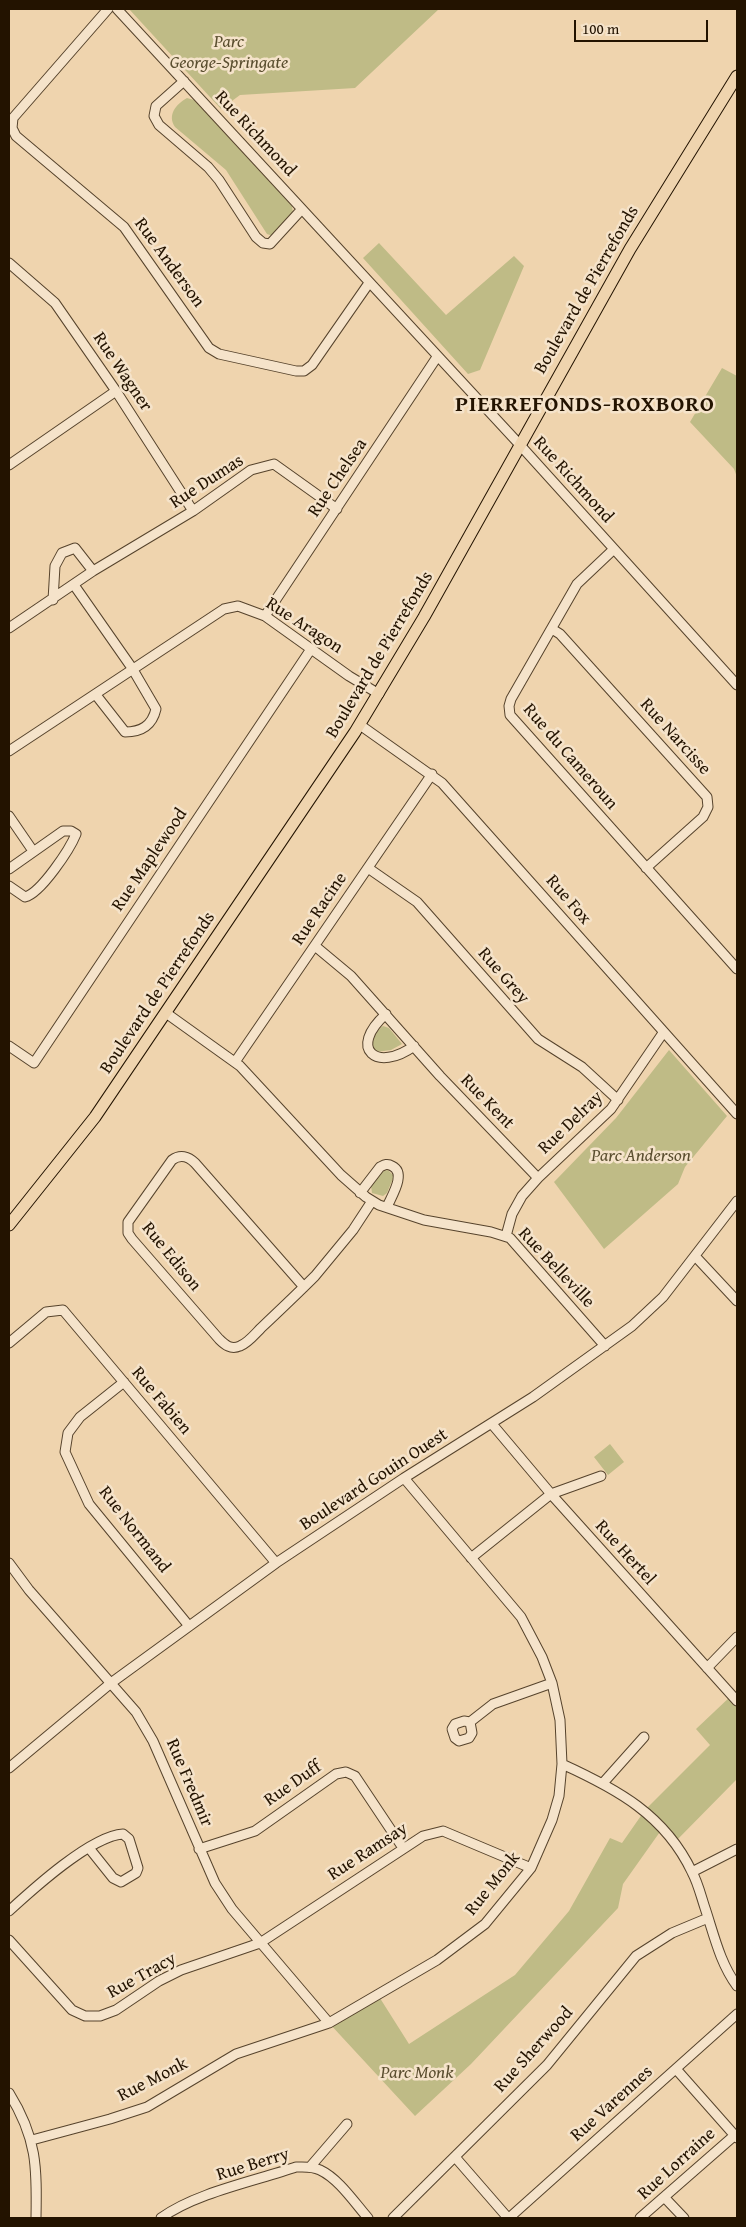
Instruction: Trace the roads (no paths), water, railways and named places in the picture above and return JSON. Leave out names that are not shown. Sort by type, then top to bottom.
[{"type":"main road","name":"Boulevard de Pierrefonds","points":[[9,1225],[90,1124],[360,725],[635,241],[737,76]]},
{"type":"street","name":"Rue Anderson","points":[[108,9],[13,118],[12,128],[16,136],[124,227],[209,348],[219,354],[296,371],[304,370],[312,365],[369,282]]},
{"type":"street","name":"Rue Richmond","points":[[117,9],[520,445],[737,685]]},
{"type":"street","points":[[184,81],[156,106],[154,116],[160,125],[208,167],[219,180],[256,237],[263,243],[270,244],[302,209]]},
{"type":"street","name":"Rue Wagner","points":[[9,263],[56,302],[116,391],[192,511]]},
{"type":"street","name":"Rue Chelsea","points":[[265,616],[437,357]]},
{"type":"street","points":[[9,465],[116,391]]},
{"type":"street","name":"Rue Dumas","points":[[9,628],[53,600],[93,571],[192,511],[251,470],[274,464],[336,508]]},
{"type":"street","points":[[53,600],[55,566],[62,553],[75,548],[93,571]]},
{"type":"street","name":"Rue du Cameroun","points":[[614,549],[577,584],[510,703],[511,719],[737,969]]},
{"type":"street","points":[[74,585],[132,668],[156,710],[154,720],[137,732],[125,732],[96,695]]},
{"type":"street","name":"Rue Aragon","points":[[9,751],[224,609],[238,606],[265,616],[311,650],[379,694]]},
{"type":"street","name":"Rue Narcisse","points":[[552,629],[560,634],[707,797],[708,807],[703,817],[646,868]]},
{"type":"street","name":"Rue Maplewood","points":[[9,1046],[34,1063],[311,650]]},
{"type":"street","name":"Rue Fox","points":[[360,725],[432,774],[455,797],[737,1114]]},
{"type":"street","name":"Rue Racine","points":[[235,1062],[432,774]]},
{"type":"street","points":[[9,816],[33,851]]},
{"type":"street","points":[[9,869],[63,831],[71,831],[76,834],[73,843],[31,895],[25,897],[9,886]]},
{"type":"street","name":"Rue Grey","points":[[368,868],[413,899],[538,1039],[582,1067],[618,1100]]},
{"type":"street","name":"Rue Kent","points":[[315,946],[346,971],[538,1178]]},
{"type":"street","name":"Rue Belleville","points":[[166,1013],[235,1062],[360,1193],[372,1201],[432,1222],[506,1236],[521,1250],[606,1346]]},
{"type":"street","points":[[386,1014],[376,1025],[369,1038],[367,1046],[369,1053],[375,1057],[385,1058],[405,1052],[414,1046]]},
{"type":"street","name":"Rue Delray","points":[[506,1236],[515,1207],[538,1178],[604,1116],[618,1100],[652,1046],[663,1033]]},
{"type":"street","name":"Rue Edison","points":[[304,1287],[195,1163],[186,1156],[178,1156],[172,1160],[128,1222],[127,1228],[130,1236],[219,1339],[228,1346],[238,1347],[244,1344],[304,1287],[339,1248],[372,1201]]},
{"type":"street","points":[[360,1193],[380,1167],[385,1165],[392,1166],[397,1171],[398,1178],[387,1207]]},
{"type":"street","name":"Boulevard Gouin Ouest","points":[[9,1768],[111,1683],[276,1564],[404,1478],[492,1424],[606,1346],[650,1311],[737,1200]]},
{"type":"street","points":[[695,1256],[737,1301]]},
{"type":"street","name":"Rue Fabien","points":[[9,1343],[46,1312],[63,1310],[276,1564]]},
{"type":"street","name":"Rue Normand","points":[[124,1382],[80,1417],[68,1432],[65,1452],[89,1504],[189,1626]]},
{"type":"street","name":"Rue Hertel","points":[[492,1424],[551,1494],[737,1701]]},
{"type":"street","points":[[472,1558],[551,1494],[601,1476]]},
{"type":"street","name":"Rue Monk","points":[[32,2140],[110,2119],[146,2107],[236,2054],[328,2023],[437,1960],[485,1924],[531,1868],[552,1820],[558,1796],[562,1764],[560,1720],[552,1683],[542,1657],[521,1617],[404,1478]]},
{"type":"street","name":"Rue Fredmir","points":[[9,1564],[136,1712],[153,1741],[215,1883],[232,1909],[328,2023]]},
{"type":"street","points":[[707,1668],[737,1637]]},
{"type":"street","points":[[470,1722],[493,1704],[552,1683]]},
{"type":"street","points":[[603,1782],[644,1737]]},
{"type":"street","points":[[562,1764],[603,1782],[629,1798],[652,1817],[674,1843],[692,1872],[723,1964],[737,1986]]},
{"type":"street","name":"Rue Duff","points":[[199,1849],[255,1831],[336,1774],[346,1772],[355,1776],[403,1848]]},
{"type":"street","name":"Rue Ramsay","points":[[260,1943],[423,1836],[443,1831],[531,1868]]},
{"type":"street","points":[[9,1911],[57,1870],[89,1848],[116,1834],[123,1834],[129,1839],[138,1868],[136,1873],[121,1882],[113,1878],[89,1848]]},
{"type":"street","points":[[692,1872],[737,1849]]},
{"type":"street","name":"Rue Sherwood","points":[[393,2218],[547,2065],[636,1956],[672,1933],[708,1918]]},
{"type":"street","name":"Rue Tracy","points":[[9,1940],[72,2010],[85,2016],[100,2016],[116,2010],[159,1981],[181,1970],[260,1943]]},
{"type":"street","name":"Rue Varennes","points":[[508,2218],[737,2014]]},
{"type":"street","points":[[676,2069],[736,2136]]},
{"type":"street","points":[[9,2093],[20,2112],[32,2140],[36,2170],[36,2218]]},
{"type":"street","points":[[310,2167],[347,2124]]},
{"type":"street","name":"Rue Lorraine","points":[[640,2218],[736,2136]]},
{"type":"street","points":[[454,2156],[508,2218]]},
{"type":"street","name":"Rue Berry","points":[[161,2218],[171,2211],[202,2198],[296,2168],[310,2167],[320,2170],[341,2187],[368,2218]]},
{"type":"street","points":[[664,2197],[684,2218]]},
{"type":"district","name":"PIERREFONDS-ROXBORO","points":[[585,405]]},
{"type":"park label","name":"Parc George-Springate","points":[[229,52]]},
{"type":"park label","name":"Parc Anderson","points":[[641,1156]]},
{"type":"park label","name":"Parc Monk","points":[[417,2073]]}]
